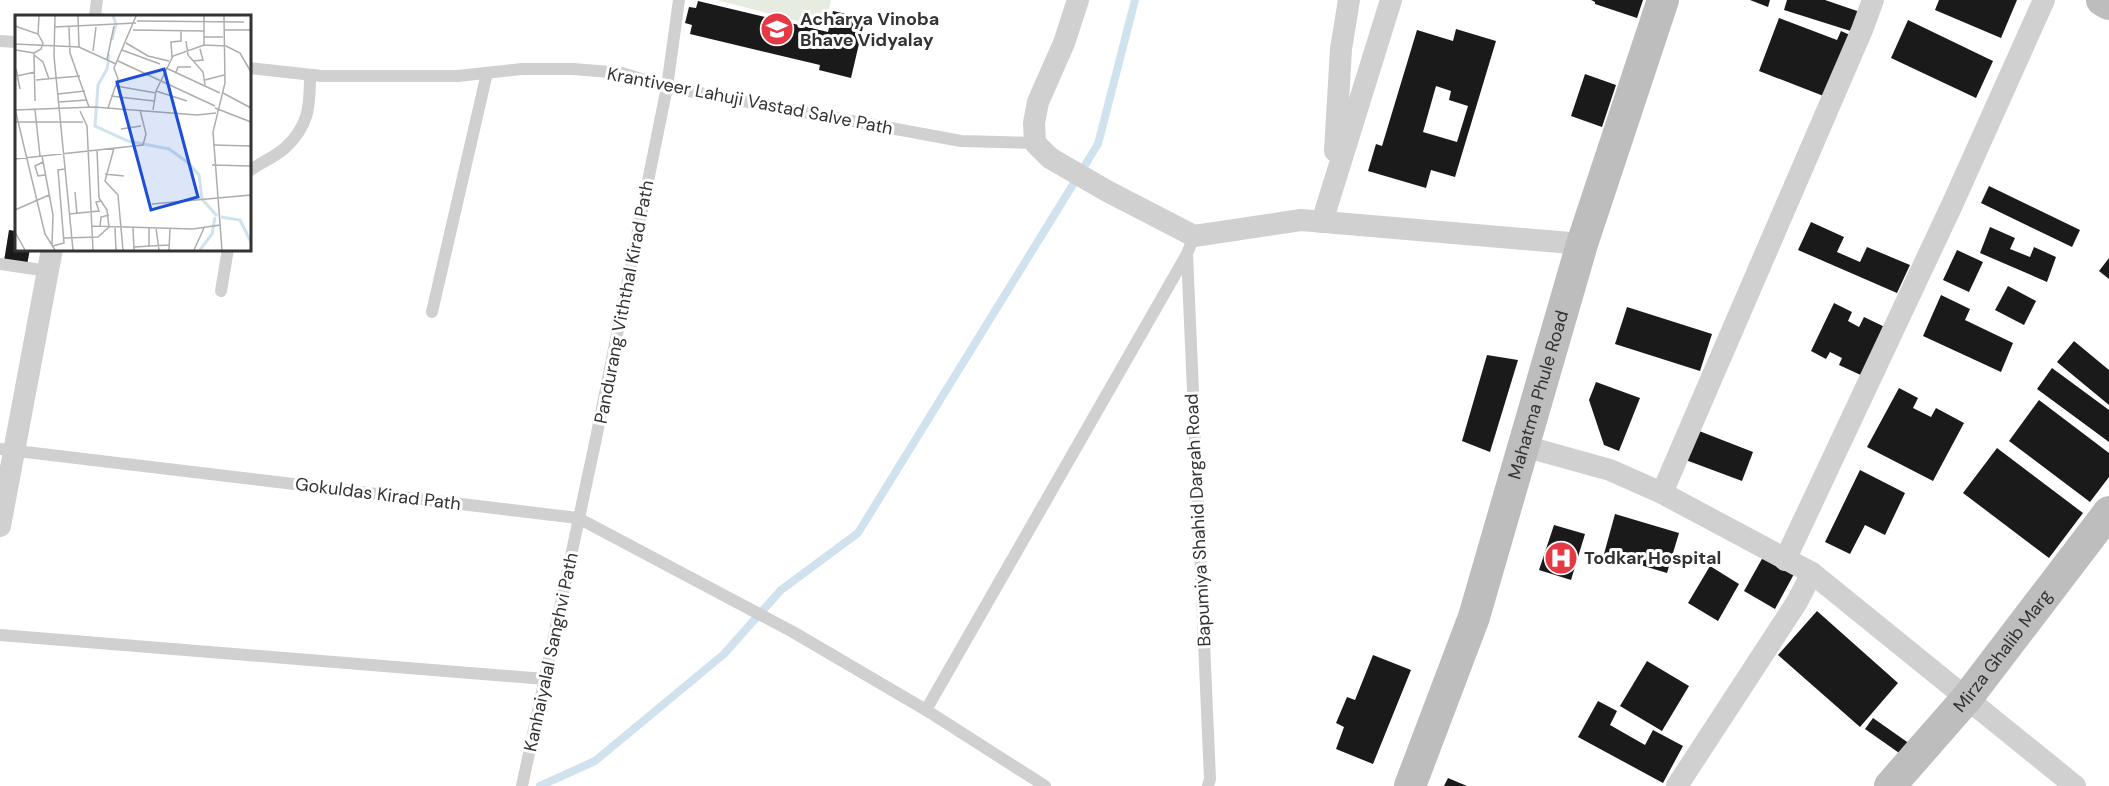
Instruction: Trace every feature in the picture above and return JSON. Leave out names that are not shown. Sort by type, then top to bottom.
[{"type":"street","points":[[1078,0],[1065,44],[1038,102],[1034,123],[1042,150],[1190,245],[1301,220],[1582,244]]},
{"type":"street","points":[[1332,187],[1341,49],[1349,0]]},
{"type":"street","points":[[1322,222],[1391,0]]},
{"type":"street","name":"Mahatma Phule Road","points":[[1410,786],[1474,617],[1582,244],[1663,0]]},
{"type":"street","points":[[1662,493],[1873,0]]},
{"type":"street","points":[[1785,560],[1952,206],[2044,0]]},
{"type":"street","points":[[2102,0],[2109,4]]},
{"type":"street","points":[[0,526],[7,449],[50,260]]},
{"type":"street","points":[[1524,446],[1610,470],[1662,493],[1812,573],[2074,786]]},
{"type":"street","name":"Mirza Ghalib Marg","points":[[1890,786],[1967,698],[2109,512]]},
{"type":"street","points":[[1677,786],[1797,602],[1812,573]]},
{"type":"lane","points":[[95,15],[97,0]]},
{"type":"lane","name":"Pandurang Viththal Kirad Path","points":[[578,518],[668,87],[679,0]]},
{"type":"lane","points":[[0,41],[15,42]]},
{"type":"lane","name":"Krantiveer Lahuji Vastad Salve Path","points":[[250,68],[310,75],[458,76],[522,69],[622,73],[668,87],[961,141],[1042,150]]},
{"type":"lane","points":[[432,312],[487,73]]},
{"type":"lane","points":[[250,170],[284,148],[304,126],[310,104],[310,75]]},
{"type":"lane","points":[[926,710],[1190,245]]},
{"type":"lane","name":"Bapumiya Shahid Dargah Road","points":[[1190,245],[1210,779],[1208,786]]},
{"type":"lane","points":[[221,291],[228,250]]},
{"type":"lane","points":[[0,264],[50,260]]},
{"type":"lane","name":"Gokuldas Kirad Path","points":[[7,449],[578,518],[793,632],[926,710],[1045,786]]},
{"type":"lane","name":"Kanhaiyalal Sanghvi Path","points":[[522,786],[578,518]]},
{"type":"lane","points":[[0,635],[545,679]]},
{"type":"shaded area","points":[[717,0],[831,0],[824,28]]},
{"type":"building","points":[[1591,0],[1643,0],[1637,18],[1595,4]]},
{"type":"building","points":[[1750,0],[1770,0],[1768,7]]},
{"type":"building","points":[[1787,0],[1825,0],[1863,13],[1857,33],[1784,10]]},
{"type":"building","points":[[1939,0],[2017,0],[2001,38],[1935,10]]},
{"type":"building","points":[[698,1],[828,32],[833,11],[865,18],[851,78],[819,70],[820,65],[690,34],[692,25],[685,23],[689,7],[696,8]]},
{"type":"building","points":[[1779,18],[1837,40],[1841,31],[1850,35],[1826,97],[1759,71]]},
{"type":"building","points":[[1908,20],[1993,61],[1976,98],[1891,58]]},
{"type":"building","points":[[1456,29],[1496,41],[1455,177],[1431,170],[1426,188],[1368,171],[1376,144],[1382,146],[1417,30],[1453,41]],"holes":[[[1436,86],[1451,91],[1449,100],[1468,106],[1457,142],[1423,132]]]},
{"type":"building","points":[[1585,74],[1616,85],[1602,127],[1571,116]]},
{"type":"building","points":[[1989,186],[2080,230],[2072,247],[1981,203]]},
{"type":"building","points":[[1811,222],[1844,237],[1837,252],[1860,262],[1867,247],[1910,265],[1897,293],[1798,250]]},
{"type":"building","points":[[1990,227],[2015,238],[2010,249],[2030,257],[2034,247],[2056,257],[2047,282],[1980,253]]},
{"type":"building","points":[[9,230],[15,231],[15,250],[30,250],[27,265],[4,261]]},
{"type":"building","points":[[1957,250],[1983,262],[1969,292],[1943,280]]},
{"type":"building","points":[[2109,258],[2109,279],[2099,271]]},
{"type":"building","points":[[2008,286],[2036,301],[2024,325],[1995,310]]},
{"type":"building","points":[[1941,295],[1970,309],[1965,320],[2013,343],[2001,372],[1923,336]]},
{"type":"building","points":[[1834,303],[1852,312],[1848,321],[1859,327],[1864,317],[1889,329],[1865,377],[1839,365],[1842,358],[1830,352],[1826,359],[1811,351]]},
{"type":"building","points":[[1627,307],[1712,334],[1700,371],[1615,344]]},
{"type":"building","points":[[2074,341],[2109,370],[2109,405],[2057,362]]},
{"type":"building","points":[[1487,355],[1518,360],[1490,452],[1462,441]]},
{"type":"building","points":[[2052,368],[2109,410],[2109,442],[2037,389]]},
{"type":"building","points":[[1596,382],[1640,398],[1619,451],[1604,445],[1589,400]]},
{"type":"building","points":[[1899,388],[1918,398],[1913,408],[1931,417],[1936,408],[1964,423],[1933,481],[1867,447]]},
{"type":"building","points":[[2039,400],[2109,453],[2109,477],[2090,502],[2009,441]]},
{"type":"building","points":[[1694,429],[1753,452],[1742,481],[1683,459]]},
{"type":"building","points":[[1997,448],[2083,513],[2049,558],[1963,493]]},
{"type":"building","points":[[1860,470],[1905,493],[1885,535],[1865,525],[1850,554],[1825,542]]},
{"type":"building","points":[[1615,514],[1679,533],[1667,573],[1604,554]]},
{"type":"building","points":[[1554,525],[1585,534],[1571,580],[1539,570]]},
{"type":"building","points":[[1763,557],[1794,574],[1775,609],[1744,591]]},
{"type":"building","points":[[1710,566],[1739,584],[1718,621],[1688,603]]},
{"type":"building","points":[[1817,611],[1898,683],[1860,727],[1778,655]]},
{"type":"building","points":[[1373,655],[1411,670],[1373,764],[1336,749],[1344,727],[1336,723],[1347,697],[1355,700]]},
{"type":"building","points":[[1647,661],[1689,686],[1662,731],[1620,706]]},
{"type":"building","points":[[1598,701],[1617,711],[1610,725],[1645,745],[1653,730],[1683,746],[1663,783],[1578,737]]},
{"type":"building","points":[[1873,718],[1910,744],[1902,755],[1865,729]]},
{"type":"building","points":[[1448,778],[1467,786],[1444,786]]},
{"type":"waterway","points":[[540,786],[595,761],[724,654],[781,590],[858,533],[1098,144],[1135,0]]},
{"type":"place","name":"Acharya Vinoba Bhave Vidyalay","points":[[777,29]]},
{"type":"place","name":"Todkar Hospital","points":[[1561,558]]}]
